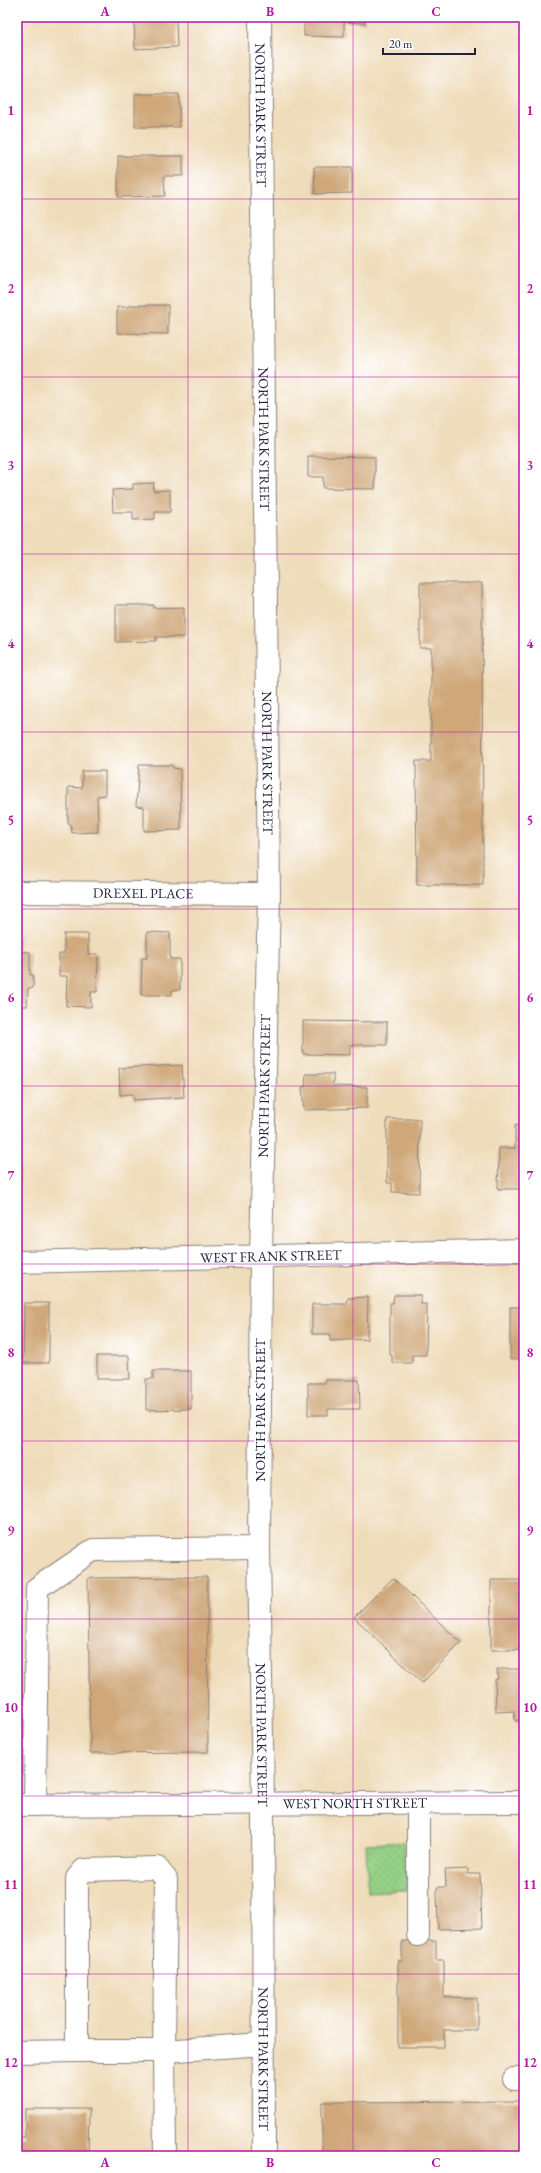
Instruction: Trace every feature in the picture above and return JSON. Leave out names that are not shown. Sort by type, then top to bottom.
[{"type":"main road","name":"NORTH PARK STREET","points":[[260,17],[269,894],[261,1256],[259,1548],[263,1804],[264,2156]]},
{"type":"main road","name":"DREXEL PLACE","points":[[17,892],[269,894]]},
{"type":"main road","name":"WEST FRANK STREET","points":[[17,1262],[524,1250]]},
{"type":"main road","points":[[26,1805],[37,1588],[93,1550],[259,1548]]},
{"type":"main road","name":"WEST NORTH STREET","points":[[26,1805],[524,1802]]},
{"type":"main road","points":[[418,1803],[418,1935]]},
{"type":"main road","points":[[78,2051],[77,1878],[84,1870],[157,1868],[166,1879],[164,2051],[165,2156]]},
{"type":"main road","points":[[17,2052],[164,2051],[264,2044]]},
{"type":"green space","points":[[404,1842],[407,1890],[368,1892],[366,1844]]},
{"type":"building","points":[[304,17],[365,17],[365,23],[344,22],[344,37],[304,36]]},
{"type":"building","points":[[176,20],[177,47],[135,49],[134,21]]},
{"type":"building","points":[[135,94],[179,94],[179,127],[135,127]]},
{"type":"building","points":[[118,156],[183,156],[183,176],[164,176],[165,196],[118,197]]},
{"type":"building","points":[[314,167],[352,167],[352,193],[315,194]]},
{"type":"building","points":[[129,305],[168,305],[168,334],[117,333],[117,307],[129,307]]},
{"type":"building","points":[[308,456],[375,457],[375,489],[323,488],[323,477],[308,477]]},
{"type":"building","points":[[154,483],[153,491],[170,490],[170,512],[155,512],[155,519],[133,520],[133,512],[113,512],[112,490],[133,489],[133,484]]},
{"type":"building","points":[[420,583],[482,583],[483,885],[417,885],[416,761],[431,761],[431,648],[420,648]]},
{"type":"building","points":[[116,605],[154,605],[154,608],[184,607],[184,637],[156,637],[156,641],[116,642]]},
{"type":"building","points":[[139,765],[172,765],[173,768],[180,769],[181,830],[144,831],[144,807],[136,806]]},
{"type":"building","points":[[82,771],[105,771],[105,795],[97,796],[98,832],[72,833],[71,824],[68,824],[68,787],[82,788]]},
{"type":"building","points":[[147,932],[170,933],[170,959],[180,959],[180,990],[172,990],[172,995],[141,995],[142,958],[147,958]]},
{"type":"building","points":[[64,934],[88,934],[88,954],[98,954],[97,992],[91,992],[91,1007],[66,1006],[67,976],[59,976],[59,954],[64,954]]},
{"type":"building","points":[[17,935],[19,935],[18,951],[30,952],[30,975],[33,975],[33,988],[28,988],[27,1006],[17,1006]]},
{"type":"building","points":[[303,1021],[387,1022],[387,1045],[350,1045],[350,1055],[303,1054]]},
{"type":"building","points":[[182,1065],[184,1097],[134,1100],[133,1094],[120,1095],[119,1068]]},
{"type":"building","points":[[306,1074],[333,1074],[333,1086],[367,1087],[367,1108],[304,1110],[302,1087],[305,1087]]},
{"type":"building","points":[[387,1119],[420,1119],[419,1193],[392,1192],[392,1183],[387,1183]]},
{"type":"building","points":[[515,1125],[524,1125],[524,1189],[498,1189],[499,1148],[515,1148]]},
{"type":"building","points":[[17,1139],[21,1139],[19,1197],[17,1197]]},
{"type":"building","points":[[394,1295],[421,1295],[421,1304],[427,1304],[426,1355],[412,1355],[412,1363],[392,1363],[392,1355],[390,1355],[390,1303],[393,1303]]},
{"type":"building","points":[[368,1297],[367,1339],[330,1341],[330,1334],[312,1334],[312,1304],[347,1304],[348,1298]]},
{"type":"building","points":[[24,1303],[49,1303],[49,1363],[23,1363]]},
{"type":"building","points":[[510,1307],[524,1307],[524,1359],[510,1359]]},
{"type":"building","points":[[97,1356],[129,1356],[130,1379],[97,1379]]},
{"type":"building","points":[[153,1371],[191,1371],[191,1409],[146,1410],[146,1379],[153,1379]]},
{"type":"building","points":[[325,1380],[359,1380],[360,1409],[328,1409],[328,1415],[308,1415],[308,1383],[325,1383]]},
{"type":"building","points":[[207,1577],[208,1752],[90,1753],[88,1578]]},
{"type":"building","points":[[393,1578],[461,1643],[422,1683],[354,1617]]},
{"type":"building","points":[[491,1580],[524,1580],[524,1650],[491,1650]]},
{"type":"building","points":[[497,1669],[524,1669],[524,1721],[515,1721],[514,1711],[496,1712],[495,1679],[498,1679]]},
{"type":"building","points":[[468,1869],[468,1874],[480,1874],[482,1928],[438,1929],[437,1887],[446,1887],[445,1870]]},
{"type":"building","points":[[402,1941],[436,1941],[436,1960],[444,1960],[444,1997],[477,1998],[477,2030],[444,2030],[444,2047],[398,2047],[398,1961],[402,1961]]},
{"type":"building","points":[[524,2101],[524,2156],[322,2156],[322,2102]]},
{"type":"building","points":[[25,2109],[89,2109],[88,2156],[17,2156],[17,2137],[25,2137]]}]
